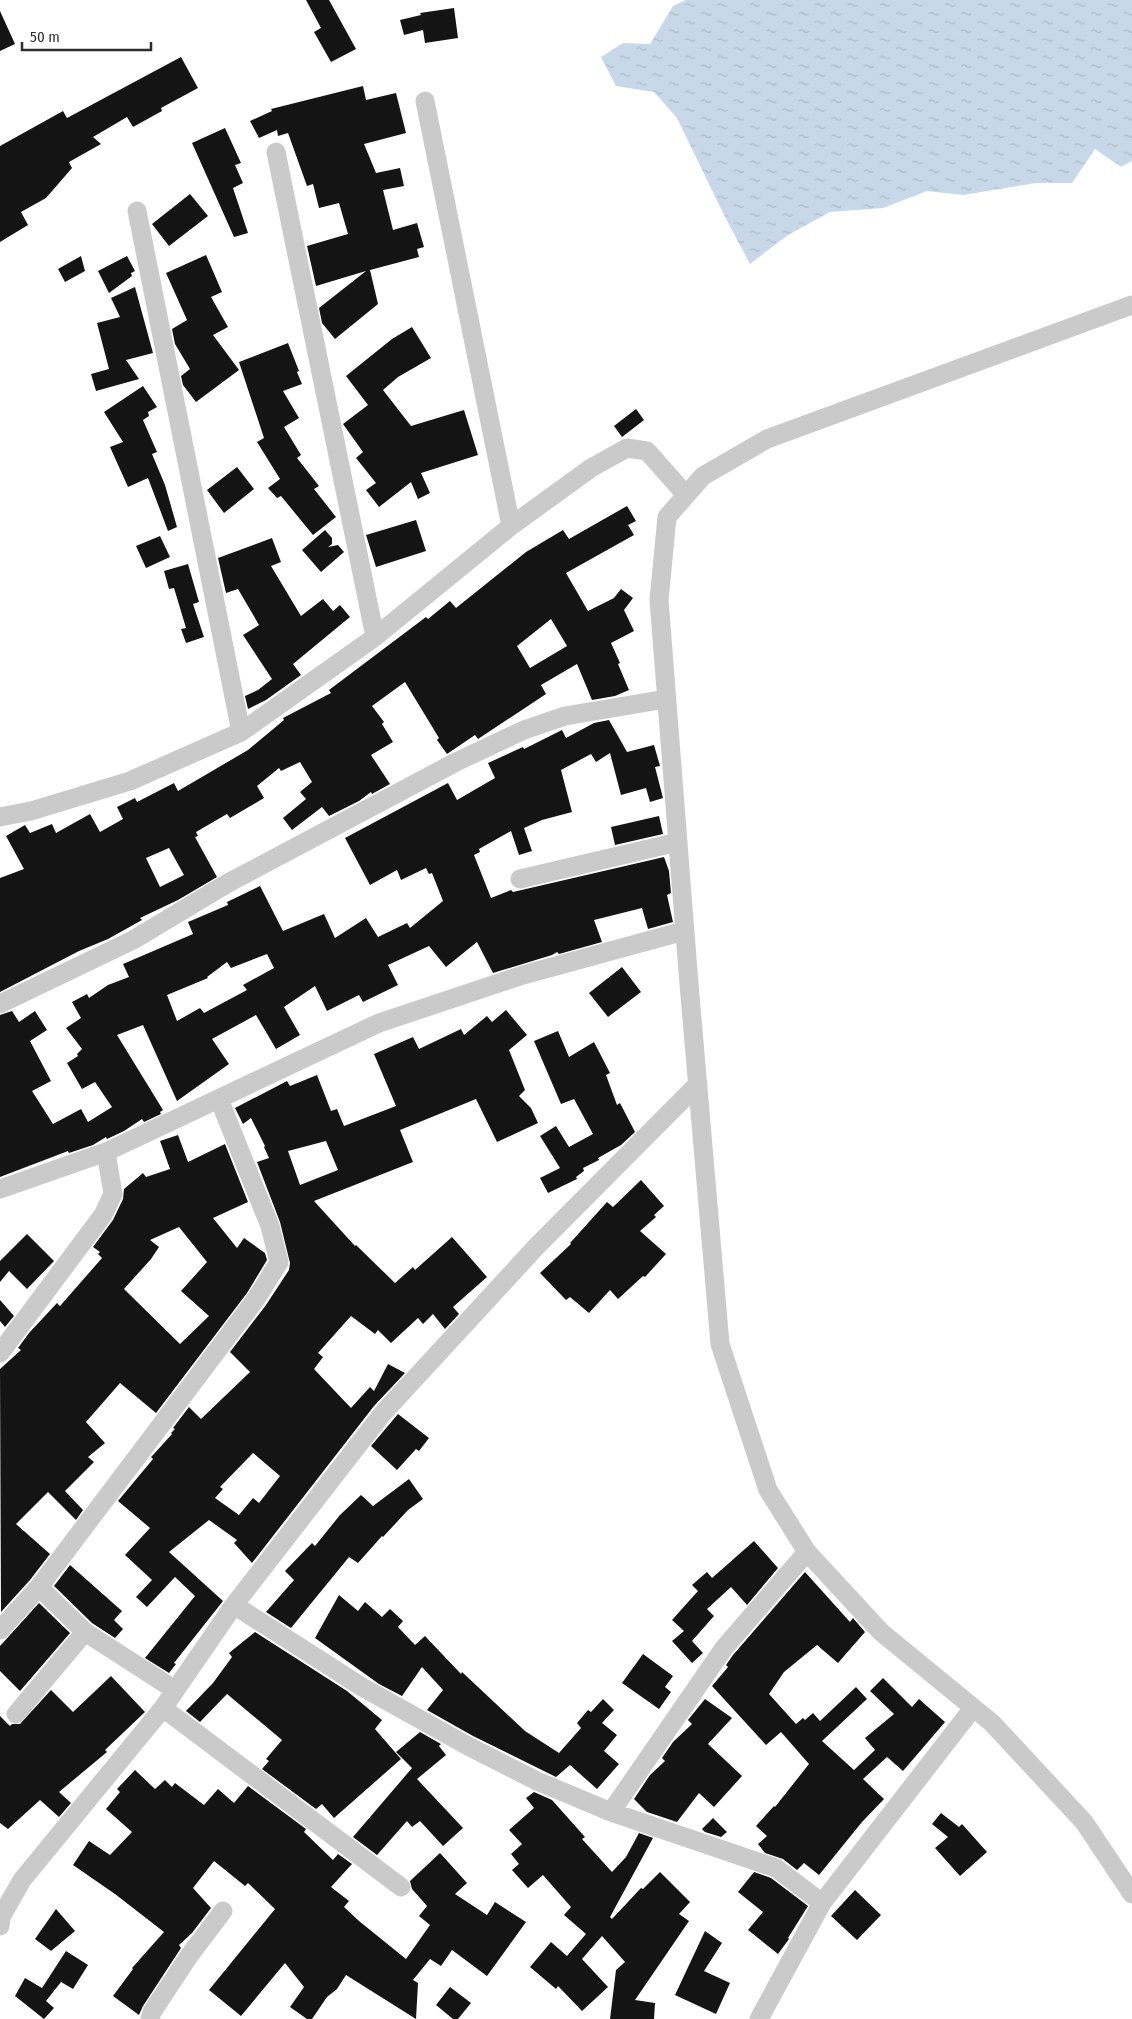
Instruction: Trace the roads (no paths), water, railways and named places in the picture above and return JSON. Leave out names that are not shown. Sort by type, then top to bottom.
[{"type":"street","points":[[425,101],[511,526]]},
{"type":"street","points":[[276,152],[375,637]]},
{"type":"street","points":[[137,211],[241,732]]},
{"type":"street","points":[[1132,305],[767,439],[703,476],[667,517],[659,600],[684,931],[720,1344],[768,1490],[807,1552],[882,1632],[992,1724],[1084,1822],[1132,1894]]},
{"type":"street","points":[[0,817],[31,811],[130,781],[241,732],[375,637],[511,526],[591,468],[628,448],[647,451],[686,495]]},
{"type":"street","points":[[0,1004],[133,940],[228,883],[456,762],[524,730],[565,716],[666,699]]},
{"type":"street","points":[[520,880],[678,842]]},
{"type":"street","points":[[0,1189],[106,1152],[378,1024],[523,975],[684,931]]},
{"type":"street","points":[[0,1920],[22,1880],[163,1708],[234,1605],[383,1413],[536,1247],[698,1084]]},
{"type":"street","points":[[0,1630],[39,1588],[256,1299],[279,1262],[270,1226],[219,1099]]},
{"type":"street","points":[[0,1352],[103,1215],[113,1194],[106,1152]]},
{"type":"street","points":[[611,1812],[724,1648],[807,1552]]},
{"type":"street","points":[[39,1588],[85,1632],[175,1690]]},
{"type":"street","points":[[234,1605],[362,1687],[468,1746],[538,1781],[611,1812],[776,1868],[822,1903]]},
{"type":"street","points":[[16,1714],[85,1632]]},
{"type":"street","points":[[163,1708],[401,1887]]},
{"type":"street","points":[[759,2019],[822,1903],[973,1708]]},
{"type":"street","points":[[150,2019],[152,2012],[189,1956],[223,1911]]},
{"type":"water","points":[[686,0],[1132,0],[1132,161],[1121,167],[1095,149],[1072,183],[1036,183],[963,195],[927,191],[883,208],[830,212],[788,235],[750,264],[677,118],[654,92],[616,86],[601,57],[623,43],[650,44],[673,6]]}]
